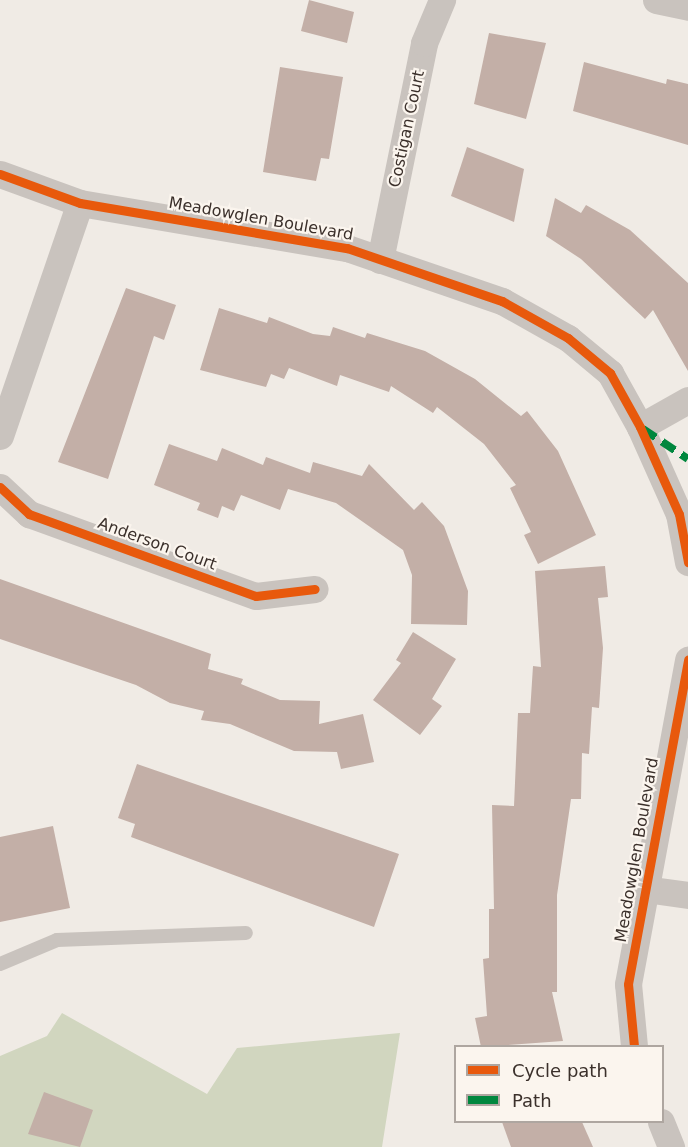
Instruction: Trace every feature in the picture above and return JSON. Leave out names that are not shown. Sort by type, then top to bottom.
[{"type":"street","name":"Costigan Court","points":[[380,260],[424,43],[442,0]]},
{"type":"street","points":[[656,0],[688,7]]},
{"type":"street","name":"Meadowglen Boulevard","points":[[0,174],[80,203],[347,248],[502,301],[568,338],[609,373],[640,427],[667,483],[688,562]]},
{"type":"street","points":[[0,436],[80,203]]},
{"type":"street","points":[[640,427],[688,400]]},
{"type":"street","name":"Anderson Court","points":[[0,487],[29,514],[256,596],[315,589]]},
{"type":"street","name":"Meadowglen Boulevard","points":[[634,1045],[628,984],[688,660]]},
{"type":"street","points":[[645,889],[688,895]]},
{"type":"street","points":[[661,1123],[671,1147]]},
{"type":"lane","points":[[0,964],[57,940],[246,933]]},
{"type":"green space","points":[[62,1013],[207,1094],[237,1048],[400,1033],[382,1147],[0,1147],[0,1056],[47,1036]]},
{"type":"building","points":[[309,0],[354,12],[347,43],[301,31]]},
{"type":"building","points":[[489,33],[546,43],[526,119],[474,104]]},
{"type":"building","points":[[584,62],[666,84],[667,79],[688,84],[688,145],[573,111]]},
{"type":"building","points":[[280,67],[343,77],[329,159],[321,158],[316,181],[263,172]]},
{"type":"building","points":[[467,147],[524,169],[514,222],[451,196]]},
{"type":"building","points":[[555,198],[581,213],[586,205],[630,230],[688,283],[688,371],[653,310],[645,319],[581,259],[546,236]]},
{"type":"building","points":[[126,288],[176,305],[164,340],[154,336],[108,479],[58,462]]},
{"type":"building","points":[[219,308],[267,323],[269,317],[313,334],[330,336],[333,327],[365,338],[367,333],[425,351],[475,379],[521,416],[527,411],[558,451],[596,535],[538,564],[524,535],[531,532],[510,488],[516,485],[484,444],[437,407],[433,413],[391,386],[389,392],[340,375],[337,386],[289,368],[284,379],[271,374],[266,387],[200,370]]},
{"type":"building","points":[[169,444],[217,461],[222,448],[263,465],[266,457],[310,473],[313,462],[362,476],[369,464],[414,510],[422,502],[444,526],[468,591],[467,625],[411,624],[412,575],[403,550],[336,503],[288,489],[280,510],[241,495],[234,511],[222,506],[218,518],[197,510],[200,503],[154,485]]},
{"type":"building","points":[[605,566],[608,597],[598,598],[603,648],[599,708],[592,707],[589,754],[582,753],[581,799],[571,799],[557,895],[557,992],[552,992],[563,1041],[481,1045],[475,1018],[487,1016],[483,959],[489,958],[489,909],[494,909],[492,805],[514,806],[518,713],[530,713],[533,666],[541,667],[535,571]]},
{"type":"building","points":[[0,579],[211,654],[208,669],[243,679],[241,684],[280,700],[320,701],[319,724],[363,714],[374,762],[341,769],[337,752],[294,751],[230,724],[201,720],[204,711],[170,703],[136,685],[0,639]]},
{"type":"building","points":[[413,632],[456,659],[432,699],[442,706],[420,735],[373,700],[401,663],[396,660]]},
{"type":"building","points":[[137,764],[399,854],[374,927],[131,837],[135,824],[118,818]]},
{"type":"building","points":[[53,826],[70,908],[0,922],[0,837]]},
{"type":"building","points":[[44,1092],[93,1110],[80,1147],[28,1134]]},
{"type":"building","points":[[502,1123],[582,1123],[593,1147],[511,1147]]},
{"type":"marked path","points":[[643,429],[688,459]]},
{"type":"cycle path","points":[[0,174],[80,203],[347,248],[502,301],[568,338],[610,373],[640,427],[679,514],[688,562]]},
{"type":"cycle path","points":[[0,487],[29,514],[256,596],[315,589]]},
{"type":"cycle path","points":[[634,1045],[628,984],[688,660]]}]
